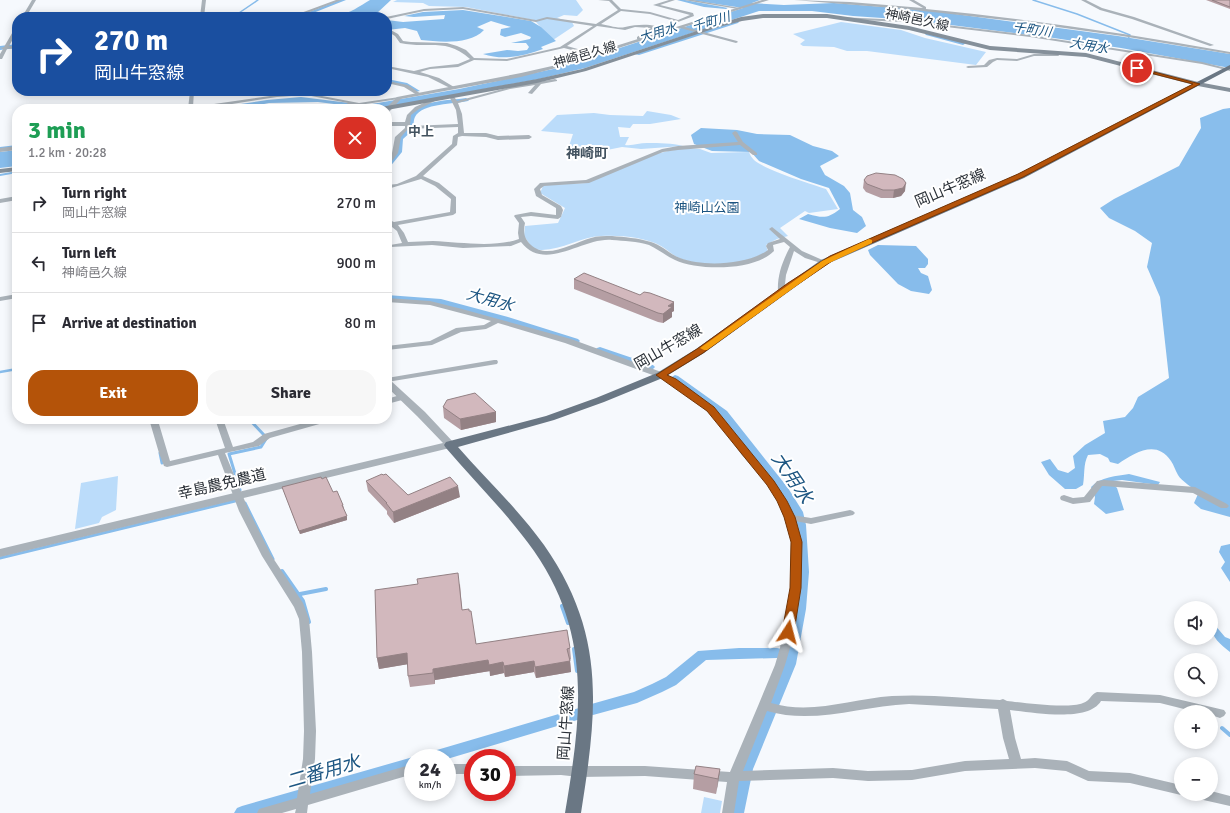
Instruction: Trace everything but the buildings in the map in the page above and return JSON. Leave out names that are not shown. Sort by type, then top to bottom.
[{"type":"main road","name":"神崎邑久線","points":[[392,108],[437,98],[538,82],[584,70],[750,17],[818,16],[909,28],[990,48],[1091,56],[1198,84],[1230,90]]},
{"type":"main road","name":"岡山牛窓線","points":[[572,813],[586,719],[586,678],[576,621],[566,595],[550,564],[528,534],[450,445],[550,418],[600,400],[661,375],[700,351],[824,262],[1021,176],[1228,68]]},
{"type":"main road","points":[[0,171],[12,170]]},
{"type":"street","points":[[27,12],[34,0]]},
{"type":"street","points":[[203,12],[204,0]]},
{"type":"street","points":[[306,12],[340,0]]},
{"type":"street","points":[[600,0],[610,0],[620,10],[650,14],[690,24]]},
{"type":"street","points":[[673,0],[655,5],[692,14],[692,16],[678,21]]},
{"type":"street","points":[[686,0],[739,8]]},
{"type":"street","points":[[314,96],[351,104],[366,104],[539,71],[767,0]]},
{"type":"street","points":[[796,0],[927,9],[1110,33],[1230,52]]},
{"type":"street","points":[[911,0],[927,9]]},
{"type":"street","points":[[1083,0],[1101,9],[1133,18],[1230,52]]},
{"type":"street","points":[[392,17],[424,10],[463,8],[536,21],[547,18],[625,29],[633,25],[666,31]]},
{"type":"street","points":[[415,72],[431,68],[456,66],[473,59],[507,60],[565,47],[620,10]]},
{"type":"street","points":[[837,18],[851,17],[904,21],[1030,36],[1195,61],[1228,68]]},
{"type":"street","points":[[682,27],[736,42]]},
{"type":"street","points":[[640,40],[638,38],[654,28]]},
{"type":"street","points":[[392,33],[397,35],[401,42],[407,44],[432,43],[458,47],[473,59]]},
{"type":"street","points":[[0,58],[4,48],[12,36]]},
{"type":"street","points":[[565,47],[593,55]]},
{"type":"street","points":[[968,67],[985,66],[991,61],[997,60],[1017,60],[1034,55],[1056,53]]},
{"type":"street","points":[[392,68],[415,72],[443,81],[452,88]]},
{"type":"street","points":[[457,102],[510,88],[555,80]]},
{"type":"street","points":[[530,93],[538,82]]},
{"type":"street","points":[[392,83],[406,86],[418,94]]},
{"type":"street","points":[[225,104],[289,96]]},
{"type":"street","points":[[451,96],[457,102],[460,110],[461,134]]},
{"type":"street","points":[[392,157],[395,153],[398,137],[409,127],[410,115],[415,110],[437,98]]},
{"type":"street","points":[[392,106],[398,99]]},
{"type":"street","points":[[392,125],[409,127],[461,125]]},
{"type":"street","points":[[735,132],[741,143],[755,154]]},
{"type":"street","points":[[392,187],[396,187],[418,178],[455,144],[456,136],[461,134],[486,135],[498,138],[528,137]]},
{"type":"street","points":[[741,143],[678,148],[662,151],[587,182],[542,184],[537,189],[539,196],[559,207],[560,210],[558,217],[531,214],[517,216],[522,223],[520,232],[522,240],[532,250],[539,253],[552,252],[600,237],[637,241],[656,246],[677,259],[689,263],[727,266],[768,255],[771,252],[769,246],[770,244],[785,240]]},
{"type":"street","points":[[0,150],[12,149]]},
{"type":"street","points":[[405,244],[404,237],[394,224],[453,213],[454,198],[431,181],[418,178]]},
{"type":"street","points":[[0,201],[12,199]]},
{"type":"street","points":[[772,229],[798,252],[824,262]]},
{"type":"street","points":[[392,246],[432,243],[463,246],[511,244],[522,240]]},
{"type":"street","points":[[781,292],[781,280],[792,247]]},
{"type":"street","points":[[0,299],[12,297]]},
{"type":"street","points":[[392,300],[430,303],[497,321],[568,342],[661,375],[673,381],[710,409],[720,419],[744,452],[771,483],[792,517],[796,542],[795,588],[785,648],[769,708],[728,813]]},
{"type":"street","points":[[392,347],[432,343],[459,330],[486,327],[497,321]]},
{"type":"street","points":[[392,380],[494,362]]},
{"type":"street","points":[[392,386],[450,445]]},
{"type":"street","points":[[392,401],[403,398]]},
{"type":"street","points":[[155,424],[167,464],[256,444],[267,436],[309,424]]},
{"type":"street","points":[[220,424],[238,495],[267,556],[299,606],[304,619],[307,652],[310,731],[309,759],[303,801]]},
{"type":"street","name":"幸島農免農道","points":[[0,553],[450,445]]},
{"type":"street","points":[[1064,498],[1073,501],[1087,500],[1100,483],[1104,483],[1195,490],[1224,506]]},
{"type":"street","points":[[792,517],[804,520],[821,520],[850,513]]},
{"type":"street","points":[[769,708],[789,712],[824,711],[884,701],[908,700],[1003,704],[1073,710],[1092,704],[1097,696],[1113,695],[1160,699],[1220,713]]},
{"type":"street","points":[[1003,704],[1009,738],[1016,763]]},
{"type":"street","points":[[516,771],[645,771],[742,776],[833,773],[868,776],[912,775],[953,767],[1035,763],[1066,766],[1088,776],[1130,778],[1174,788]]},
{"type":"street","points":[[263,813],[404,772]]},
{"type":"street","points":[[1218,798],[1230,801]]},
{"type":"green space","points":[[397,0],[576,0],[583,10],[577,16],[564,15],[557,18],[572,22],[574,26],[553,40],[534,20],[466,7],[429,6],[423,3],[393,2]]},
{"type":"green space","points":[[841,22],[901,30],[925,38],[986,52],[976,65],[867,51],[847,51],[834,47],[803,46],[800,44],[805,40],[793,34]]},
{"type":"green space","points":[[647,111],[671,115],[681,119],[650,124],[633,124],[630,128],[618,127],[620,137],[629,137],[625,145],[657,143],[683,146],[641,149],[622,147],[566,155],[573,134],[541,131],[557,115],[594,113],[643,116]]},
{"type":"green space","name":"神崎山公園","points":[[686,148],[700,149],[711,153],[749,152],[754,160],[768,168],[826,189],[838,209],[809,213],[805,211],[780,228],[788,236],[777,239],[766,245],[768,252],[736,263],[701,264],[676,257],[663,247],[648,240],[632,237],[592,237],[559,247],[542,250],[533,249],[524,236],[525,226],[558,223],[565,208],[540,193],[543,186],[587,183],[656,154]]},
{"type":"green space","points":[[118,476],[116,510],[102,517],[99,523],[75,529],[81,483]]},
{"type":"green space","points":[[704,797],[722,801],[720,813],[701,813]]},
{"type":"shaded area","points":[[370,0],[391,0],[378,12],[348,12]]},
{"type":"shaded area","points":[[463,10],[531,21],[541,27],[556,41],[541,47],[543,49],[528,54],[513,57],[498,57],[483,54],[507,50],[527,50],[529,47],[526,43],[511,43],[530,39],[531,37],[521,33],[505,37],[500,35],[501,29],[511,27],[491,21],[477,27],[484,30],[478,35],[463,40],[454,41],[421,40],[417,31],[405,28],[392,29],[392,21],[403,22],[444,19],[445,15],[414,17],[404,16],[423,12]]},
{"type":"shaded area","points":[[1230,108],[1230,517],[1201,509],[1194,503],[1198,494],[1184,482],[1165,454],[1152,449],[1138,452],[1118,464],[1110,462],[1108,458],[1100,454],[1088,455],[1086,459],[1083,485],[1076,489],[1065,489],[1049,475],[1041,462],[1050,459],[1058,470],[1068,473],[1075,468],[1073,456],[1085,445],[1105,433],[1103,421],[1125,417],[1133,408],[1138,397],[1169,378],[1160,297],[1147,267],[1152,243],[1135,231],[1109,218],[1100,208],[1114,199],[1179,166],[1201,128],[1200,118],[1223,109]]},
{"type":"shaded area","points":[[701,128],[737,130],[757,134],[790,135],[813,146],[832,151],[839,156],[820,166],[825,175],[844,186],[850,193],[853,210],[862,217],[866,226],[857,233],[830,228],[799,219],[808,214],[825,217],[832,215],[840,209],[829,188],[801,179],[759,161],[751,152],[712,151],[694,144],[691,135]]},
{"type":"shaded area","points":[[1129,474],[1160,482],[1158,485],[1122,480],[1113,481],[1113,484],[1117,488],[1124,510],[1106,514],[1094,504],[1095,497],[1091,487],[1104,479]]},
{"type":"shaded area","points":[[1230,544],[1230,582],[1221,568],[1225,562],[1219,552],[1221,546]]},
{"type":"shaded area","points":[[1218,629],[1225,637],[1230,639],[1230,652],[1218,641]]},
{"type":"water","name":"千町川","points":[[690,0],[760,0],[752,3],[784,5],[834,3],[933,11],[1118,36],[1230,54],[1230,68],[1121,48],[911,20],[853,16],[812,11],[759,11],[585,68],[539,79],[392,106],[392,104],[372,104],[459,89],[558,68],[743,8]]},
{"type":"water","points":[[301,97],[358,104],[318,102],[240,104],[267,100]]},
{"type":"water","points":[[12,151],[12,167],[0,168],[0,152]]},
{"type":"water","points":[[878,245],[916,246],[928,259],[928,264],[925,268],[918,268],[921,273],[928,276],[932,290],[929,294],[911,291],[898,284],[870,255],[868,250]]},
{"type":"waterway","points":[[240,12],[258,0]]},
{"type":"waterway","points":[[312,12],[344,0]]},
{"type":"waterway","name":"千町川","points":[[679,0],[704,6],[726,8]]},
{"type":"waterway","points":[[1033,0],[1077,14],[1130,35],[1127,41]]},
{"type":"waterway","name":"大用水","points":[[637,54],[736,22]]},
{"type":"waterway","name":"大用水","points":[[928,34],[963,43]]},
{"type":"waterway","points":[[0,48],[12,47]]},
{"type":"waterway","points":[[392,82],[405,84],[417,91]]},
{"type":"waterway","name":"大用水","points":[[392,161],[399,152],[400,138],[410,130],[411,119],[415,112],[421,108],[436,104],[466,100]]},
{"type":"waterway","points":[[0,148],[12,147]]},
{"type":"waterway","points":[[0,175],[12,173]]},
{"type":"waterway","name":"大用水","points":[[392,298],[441,302],[505,319],[575,341]]},
{"type":"waterway","name":"大用水","points":[[600,350],[650,367]]},
{"type":"waterway","points":[[0,372],[12,370]]},
{"type":"waterway","name":"大用水","points":[[675,378],[723,413],[784,491],[797,512],[800,525],[803,572],[800,609],[789,664],[746,769],[736,813]]},
{"type":"waterway","points":[[254,424],[264,435]]},
{"type":"waterway","points":[[240,490],[229,454],[261,447],[266,439]]},
{"type":"waterway","points":[[160,453],[162,463]]},
{"type":"waterway","points":[[0,558],[235,501]]},
{"type":"waterway","points":[[245,503],[273,559]]},
{"type":"waterway","points":[[282,571],[303,601],[309,622]]},
{"type":"waterway","points":[[300,594],[326,589]]},
{"type":"waterway","points":[[562,606],[568,623]]},
{"type":"waterway","points":[[574,649],[577,671]]},
{"type":"waterway","name":"二番用水","points":[[593,709],[637,697],[657,688],[671,681],[703,655],[777,653]]},
{"type":"waterway","name":"二番用水","points":[[456,750],[579,714]]},
{"type":"waterway","points":[[1222,728],[1230,735]]},
{"type":"waterway","name":"二番用水","points":[[242,813],[404,766]]},
{"type":"slow traffic","points":[[704,348],[824,262],[869,242]]},
{"type":"district","name":"中上","points":[[421,132]]},
{"type":"district","name":"神崎町","points":[[587,153]]},
{"type":"route","points":[[788,632],[795,588],[796,542],[794,531],[782,501],[771,483],[744,452],[720,419],[710,409],[673,381],[661,375],[700,351],[824,262],[1021,176],[1198,84],[1137,68]]}]
